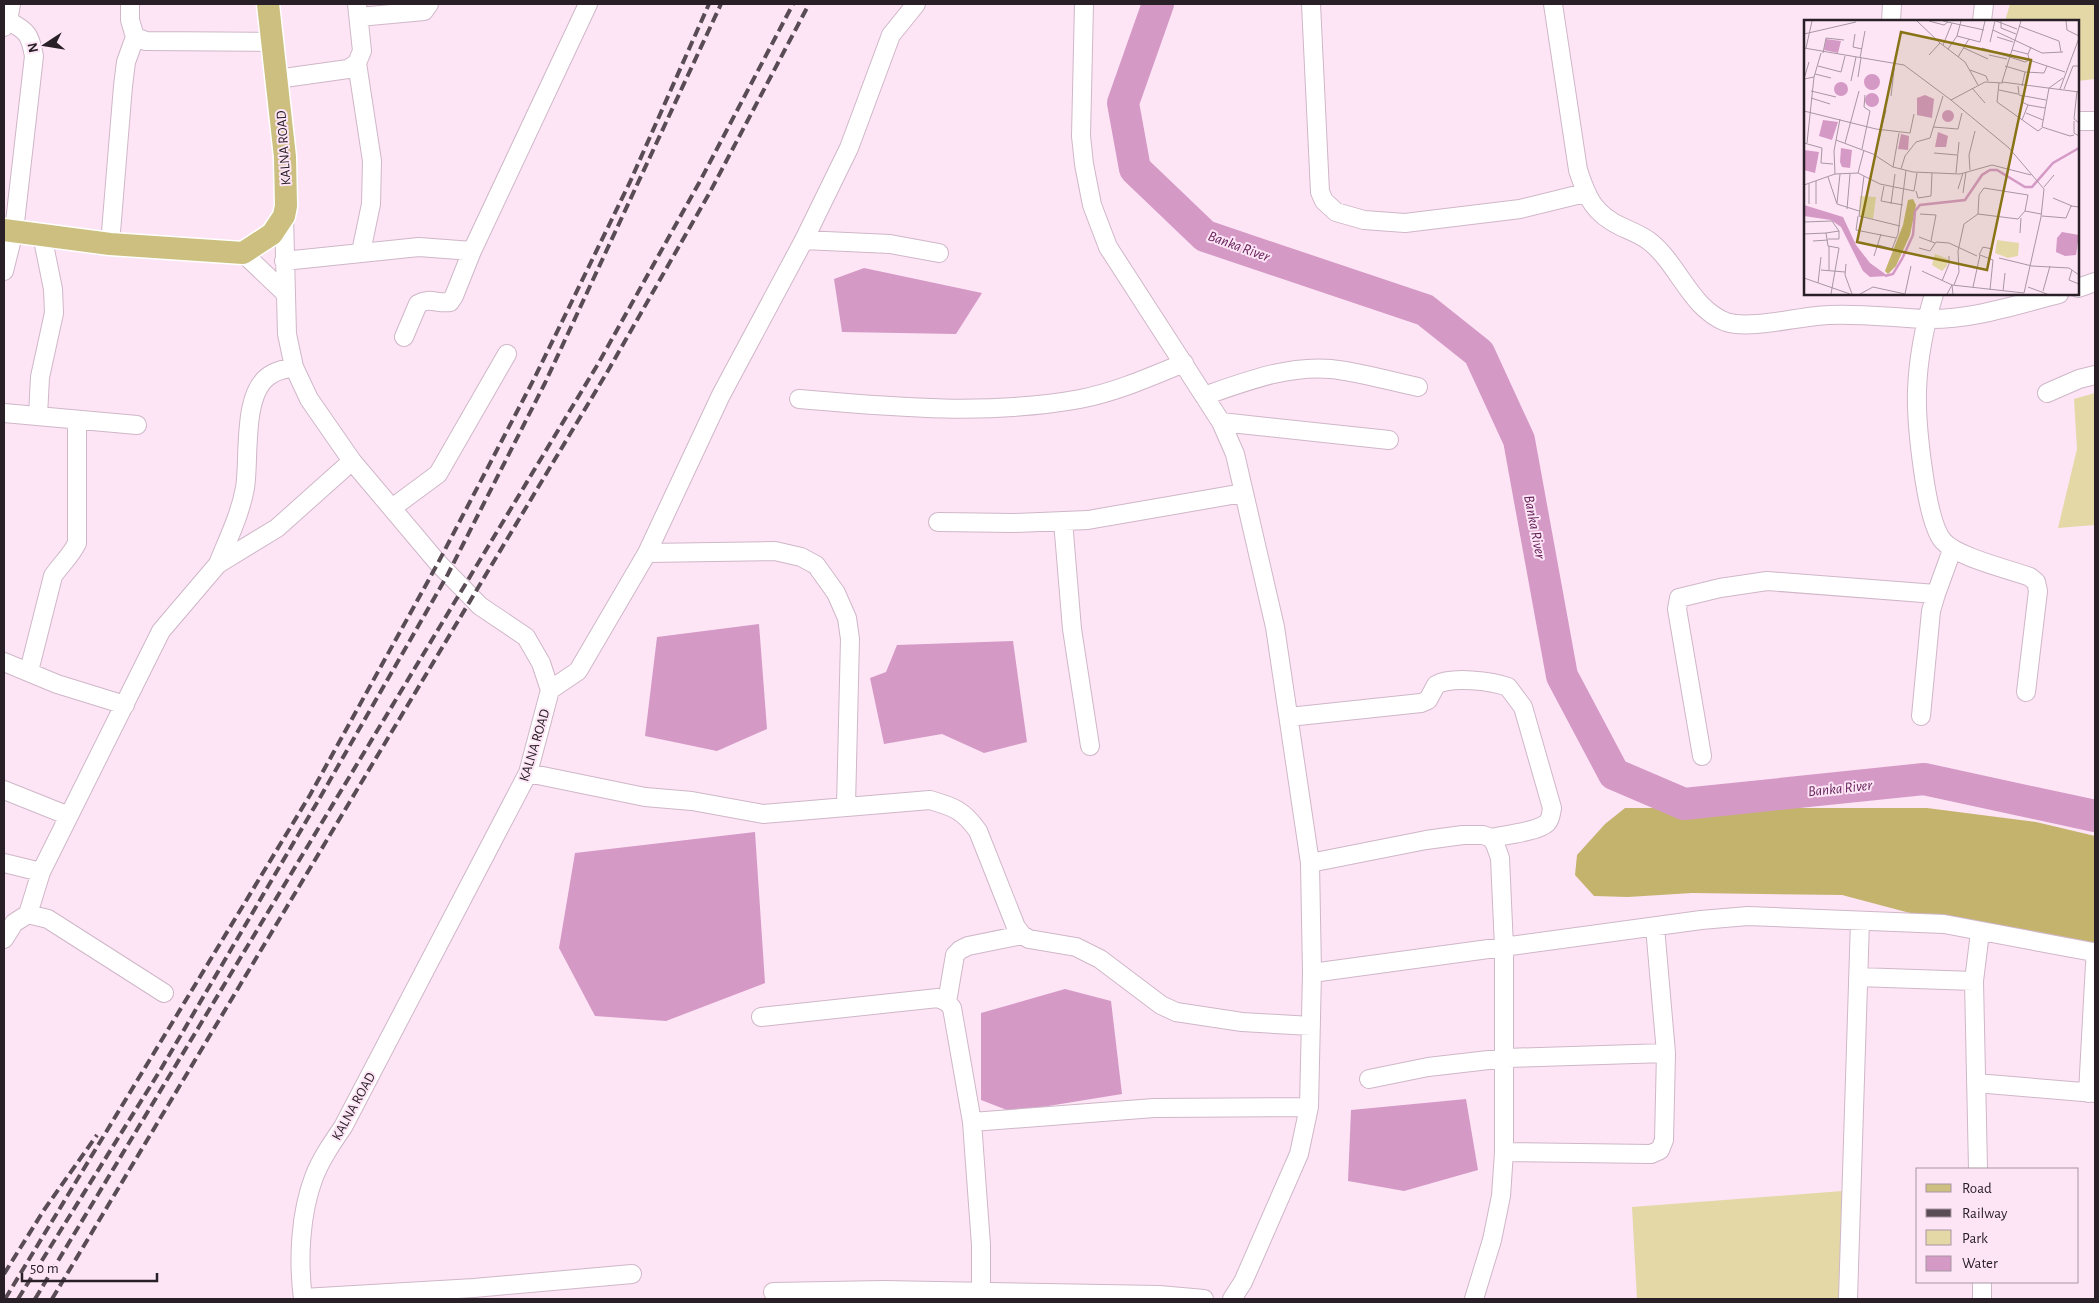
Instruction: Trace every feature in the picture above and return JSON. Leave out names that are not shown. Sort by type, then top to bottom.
[{"type":"main road","name":"KALNA ROAD","points":[[268,4],[285,157],[286,206],[284,216]]},
{"type":"main road","points":[[9,231],[110,244],[243,253],[272,234],[284,216]]},
{"type":"street","points":[[110,244],[122,86],[126,62],[135,37],[130,20],[130,4]]},
{"type":"street","points":[[361,252],[371,204],[372,161],[357,63],[362,51],[358,10],[424,11],[429,4]]},
{"type":"street","points":[[404,337],[418,304],[424,300],[431,299],[443,303],[450,302],[454,296],[472,251],[588,4]]},
{"type":"street","points":[[550,690],[578,671],[647,553],[721,395],[804,240],[849,148],[891,35],[916,4]]},
{"type":"street","points":[[1084,4],[1081,136],[1092,205],[1108,247],[1221,422],[1235,454],[1275,627],[1310,863],[1312,973],[1309,1107],[1300,1154],[1243,1282],[1232,1299]]},
{"type":"street","points":[[1311,4],[1320,192],[1324,201],[1336,212],[1364,220],[1405,222],[1520,209],[1585,193]]},
{"type":"street","points":[[1553,4],[1553,18],[1578,170],[1585,193],[1594,209],[1613,223],[1647,239],[1662,252],[1686,287],[1707,310],[1727,322],[1743,324],[1828,314],[1927,319],[1984,314],[2055,295]]},
{"type":"street","points":[[1891,20],[1892,4]]},
{"type":"street","points":[[1982,20],[1984,4]]},
{"type":"street","points":[[4,271],[34,56],[31,39],[23,28],[8,17]]},
{"type":"street","points":[[135,37],[146,41],[272,42]]},
{"type":"street","points":[[277,79],[348,69],[357,63]]},
{"type":"street","points":[[2079,122],[2095,121]]},
{"type":"street","name":"KALNA ROAD","points":[[284,216],[287,334],[294,367],[309,400],[352,460],[438,563],[480,606],[526,637],[541,663],[550,690],[528,773],[436,952],[314,1178],[305,1213],[300,1256],[303,1299]]},
{"type":"street","points":[[38,416],[40,377],[54,313],[53,289],[42,235]]},
{"type":"street","points":[[804,240],[890,244],[939,253]]},
{"type":"street","points":[[284,261],[420,247],[472,251]]},
{"type":"street","points":[[243,253],[285,293]]},
{"type":"street","points":[[2079,288],[2095,282]]},
{"type":"street","points":[[1934,295],[1927,319],[1917,391],[1925,484],[1934,527],[1942,540],[1952,550],[2030,577],[2036,582],[2038,591],[2026,692]]},
{"type":"street","points":[[392,508],[438,474],[507,354]]},
{"type":"street","points":[[799,399],[901,407],[990,408],[1036,404],[1080,399],[1123,388],[1184,363]]},
{"type":"street","points":[[218,564],[240,510],[245,488],[252,402],[261,383],[272,374],[294,367]]},
{"type":"street","points":[[1204,396],[1252,379],[1286,371],[1330,369],[1418,387]]},
{"type":"street","points":[[2047,393],[2079,378],[2095,375]]},
{"type":"street","points":[[4,413],[137,425]]},
{"type":"street","points":[[29,671],[53,576],[61,564],[71,556],[77,542],[77,420]]},
{"type":"street","points":[[1221,422],[1389,440]]},
{"type":"street","points":[[4,939],[14,923],[28,914],[42,872],[161,631],[218,564],[277,528],[352,460]]},
{"type":"street","points":[[938,522],[1088,520],[1243,493]]},
{"type":"street","points":[[1063,521],[1072,629],[1090,746]]},
{"type":"street","points":[[1921,716],[1932,611],[1952,550]]},
{"type":"street","points":[[647,553],[775,551],[801,557],[816,565],[836,593],[847,618],[850,639],[846,806]]},
{"type":"street","points":[[1702,756],[1677,609],[1679,598],[1720,588],[1768,581],[1936,594]]},
{"type":"street","points":[[4,662],[57,684],[125,705]]},
{"type":"street","points":[[1289,717],[1421,703],[1428,700],[1436,685],[1446,681],[1483,681],[1508,687],[1523,707],[1552,808],[1550,818],[1546,824],[1537,828],[1491,838],[1483,835],[1463,835],[1426,840],[1310,863]]},
{"type":"street","points":[[528,773],[645,797],[692,801],[763,814],[930,800],[955,807],[969,818],[978,831],[1016,927],[1022,936],[1029,939],[1076,947],[1100,959],[1161,1005],[1176,1012],[1242,1022],[1311,1026]]},
{"type":"street","points":[[4,790],[69,816]]},
{"type":"street","points":[[1474,1299],[1492,1240],[1501,1196],[1504,1152],[1506,1058],[1504,947],[1500,858],[1491,838]]},
{"type":"street","points":[[4,863],[42,872]]},
{"type":"street","points":[[28,914],[48,919],[164,993]]},
{"type":"street","points":[[1312,973],[1748,916],[1944,924],[2048,945],[2082,949],[2093,952],[2095,960]]},
{"type":"street","points":[[1848,1299],[1860,921]]},
{"type":"street","points":[[1504,1152],[1651,1154],[1660,1150],[1664,1140],[1666,1053],[1655,927]]},
{"type":"street","points":[[1978,1168],[1974,981],[1980,932]]},
{"type":"street","points":[[947,1002],[955,954],[968,946],[1022,936]]},
{"type":"street","points":[[1976,1082],[2092,1093],[2095,964]]},
{"type":"street","points":[[1858,977],[1974,981]]},
{"type":"street","points":[[760,1017],[938,998],[947,1002],[952,1008],[972,1122],[981,1245],[981,1296]]},
{"type":"street","points":[[1368,1079],[1428,1067],[1506,1058],[1666,1053]]},
{"type":"street","points":[[972,1122],[1154,1108],[1309,1107]]},
{"type":"street","points":[[303,1299],[474,1288],[632,1274]]},
{"type":"street","points":[[1982,1283],[1982,1299]]},
{"type":"street","points":[[773,1292],[981,1296],[1159,1294],[1204,1299]]},
{"type":"green space","points":[[2010,4],[2095,4],[2095,79],[2079,81],[2079,20],[2005,20]]},
{"type":"green space","points":[[2095,393],[2095,525],[2058,528],[2077,449],[2074,399]]},
{"type":"green space","points":[[1842,1191],[1845,1299],[1637,1299],[1632,1207]]},
{"type":"shaded area","points":[[1625,808],[1927,808],[2036,822],[2095,836],[2095,947],[1928,928],[1910,913],[1842,895],[1692,893],[1628,897],[1594,896],[1575,875],[1577,855],[1605,824]]},
{"type":"water","points":[[864,268],[982,293],[956,334],[842,332],[834,279]]},
{"type":"water","points":[[759,624],[767,729],[717,751],[645,736],[657,637]]},
{"type":"water","points":[[1013,641],[1027,742],[984,753],[942,734],[884,744],[870,678],[886,672],[897,645]]},
{"type":"water","points":[[755,832],[765,983],[666,1021],[595,1016],[559,948],[575,853]]},
{"type":"water","points":[[1065,989],[1111,1001],[1122,1094],[1012,1112],[981,1100],[981,1013]]},
{"type":"water","points":[[1466,1099],[1478,1170],[1404,1191],[1348,1181],[1351,1110]]},
{"type":"waterway","name":"Banka River","points":[[1158,4],[1123,103],[1135,169],[1205,236],[1425,310],[1479,353],[1519,440],[1562,676],[1614,774],[1684,804],[1924,779],[2095,816]]},
{"type":"railway","points":[[5,1299],[310,795],[438,563],[535,377],[630,182],[709,4]]},
{"type":"railway","points":[[18,1299],[161,1069],[448,574],[545,383],[721,4]]},
{"type":"railway","points":[[35,1299],[598,364],[699,183],[793,4]]},
{"type":"railway","points":[[52,1299],[609,369],[710,192],[809,4]]},
{"type":"railway","points":[[4,1274],[44,1210],[97,1135]]}]
